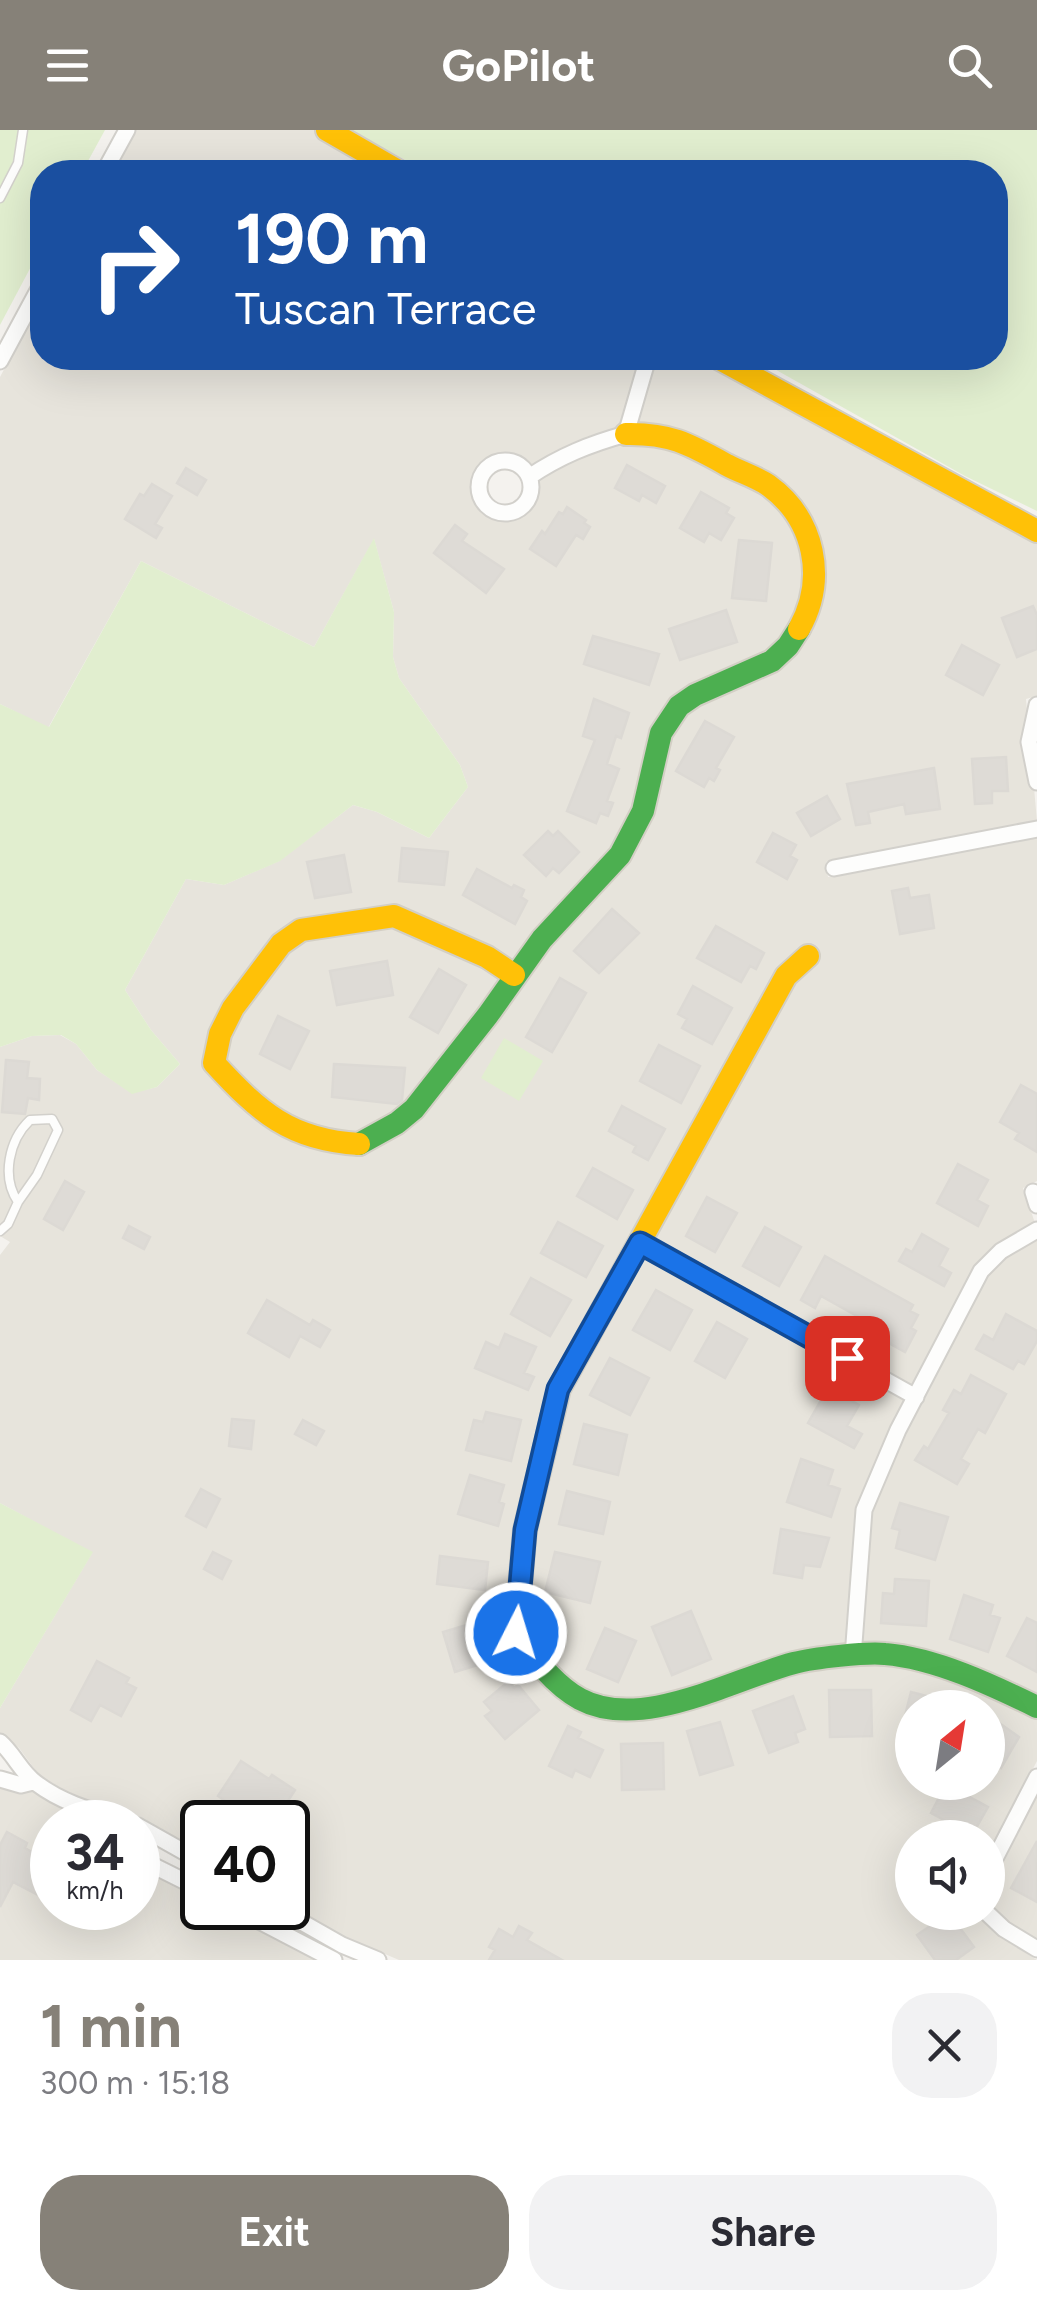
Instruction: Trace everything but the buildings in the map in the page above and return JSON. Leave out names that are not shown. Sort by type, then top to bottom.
[{"type":"street","points":[[111,160],[127,130]]},
{"type":"street","points":[[328,130],[379,160]]},
{"type":"street","points":[[0,361],[30,305]]},
{"type":"street","points":[[626,434],[645,370]]},
{"type":"street","points":[[740,370],[1037,530]]},
{"type":"street","points":[[514,975],[487,957],[394,916],[302,930],[281,944],[233,1008],[220,1034],[214,1063],[251,1103],[306,1137],[358,1145],[409,1115],[497,1004],[544,936],[630,840],[648,795],[664,724],[677,706],[761,672],[786,648],[801,626],[813,590],[814,549],[799,518],[777,492],[685,440],[660,432],[626,434],[588,444],[529,477]]},
{"type":"street","points":[[1037,705],[1029,742],[1037,782]]},
{"type":"street","points":[[834,868],[1037,829]]},
{"type":"street","points":[[808,956],[786,976],[558,1389],[525,1530],[516,1633],[535,1660],[580,1698],[623,1712],[664,1705],[797,1662],[885,1654],[973,1676],[1037,1706]]},
{"type":"street","points":[[852,1658],[864,1510],[878,1474],[982,1272],[1001,1250],[1037,1230]]},
{"type":"street","points":[[640,1243],[916,1397]]},
{"type":"street","points":[[0,1742],[14,1754],[33,1782],[59,1800]]},
{"type":"street","points":[[1005,1839],[1037,1777]]},
{"type":"street","points":[[0,1778],[21,1784],[33,1782]]},
{"type":"street","points":[[169,1874],[180,1854]]},
{"type":"street","points":[[160,1869],[180,1879]]},
{"type":"street","points":[[284,1930],[342,1956],[378,1960]]},
{"type":"street","points":[[307,1930],[342,1956]]},
{"type":"street","points":[[1005,1930],[1037,1949]]},
{"type":"lane","points":[[0,198],[18,163],[23,130]]},
{"type":"lane","points":[[0,1231],[16,1212],[18,1202],[52,1148],[58,1130],[52,1119],[30,1120],[14,1144],[9,1162],[13,1194],[18,1202]]},
{"type":"shaded area","points":[[136,130],[317,130],[371,160],[119,160]]},
{"type":"shaded area","points":[[30,321],[30,370],[636,370],[619,428],[586,437],[532,466],[512,453],[490,457],[471,485],[480,510],[502,521],[519,518],[536,500],[538,480],[554,469],[590,452],[626,442],[659,440],[681,448],[772,499],[793,523],[807,551],[805,590],[794,623],[781,643],[758,665],[699,686],[671,701],[657,722],[632,821],[615,851],[513,964],[490,949],[394,907],[301,922],[276,939],[226,1005],[213,1033],[208,1069],[245,1109],[302,1144],[361,1152],[414,1120],[503,1008],[549,942],[627,859],[646,826],[664,747],[681,712],[765,678],[791,654],[808,628],[821,590],[822,548],[805,511],[768,475],[689,433],[663,424],[636,425],[652,370],[742,370],[1037,536],[1037,696],[1026,699],[1037,821],[826,862],[828,877],[1037,838],[1037,1181],[1023,1188],[1035,1223],[998,1243],[976,1266],[913,1386],[651,1240],[792,981],[819,956],[809,945],[780,973],[552,1385],[518,1530],[508,1633],[530,1667],[577,1706],[620,1719],[665,1713],[798,1670],[883,1663],[983,1690],[895,1690],[895,1800],[1005,1800],[1005,1701],[1037,1716],[1037,1761],[1005,1823],[1005,1820],[895,1820],[895,1930],[993,1930],[1037,1960],[399,1960],[310,1917],[310,1800],[180,1800],[180,1840],[160,1829],[160,1800],[78,1799],[39,1775],[19,1748],[0,1733],[0,1708],[92,1553],[0,1503],[0,1255],[10,1242],[0,1236],[0,1047],[32,1036],[60,1035],[76,1044],[97,1070],[132,1093],[157,1087],[180,1064],[125,990],[186,879],[224,885],[279,861],[353,805],[377,812],[429,838],[468,787],[460,765],[399,678],[393,657],[394,612],[374,539],[314,647],[141,561],[48,728],[0,704],[0,377]]},
{"type":"shaded area","points":[[392,924],[503,978],[404,1109],[357,1137],[309,1129],[256,1096],[222,1060],[227,1037],[269,969],[304,938]]},
{"type":"shaded area","points":[[1037,1239],[1037,1697],[861,1648],[872,1511],[905,1432],[987,1276],[1005,1257]]},
{"type":"shaded area","points":[[643,1254],[905,1400],[857,1507],[846,1650],[663,1697],[624,1703],[585,1691],[541,1654],[524,1630],[533,1530],[566,1391]]},
{"type":"shaded area","points":[[0,1787],[19,1792],[31,1790],[48,1800],[30,1800],[30,1930],[160,1930],[160,1878],[180,1888],[180,1930],[258,1930],[315,1960],[0,1960]]},
{"type":"shaded area","points":[[1037,1793],[1037,1939],[1005,1919],[1005,1854]]},
{"type":"green space","points":[[0,130],[105,130],[89,160],[30,160],[30,269],[0,325]]},
{"type":"green space","points":[[351,130],[1037,130],[1037,511],[965,476],[776,370],[1008,370],[1008,160],[405,160]]},
{"type":"green space","points":[[374,538],[394,612],[393,657],[399,678],[460,765],[468,787],[429,838],[377,812],[353,805],[280,861],[224,885],[186,879],[125,990],[180,1064],[157,1087],[132,1094],[97,1070],[76,1044],[61,1035],[32,1036],[0,1047],[0,704],[49,727],[141,561],[314,647]]},
{"type":"green space","points":[[504,1038],[543,1061],[519,1101],[481,1078]]},
{"type":"green space","points":[[0,1503],[93,1552],[0,1708]]},
{"type":"traffic: fast","points":[[359,1144],[414,1109],[542,939],[620,855],[643,811],[661,733],[679,706],[772,661],[799,629]]},
{"type":"traffic: fast","points":[[523,1552],[516,1633],[561,1686],[604,1708],[658,1706],[794,1663],[876,1654],[943,1667],[1037,1707]]},
{"type":"traffic: slow","points":[[327,130],[379,160]]},
{"type":"traffic: slow","points":[[740,370],[1037,531]]},
{"type":"traffic: slow","points":[[626,434],[655,435],[690,446],[763,482],[784,499],[797,515],[812,551],[813,590],[799,629]]},
{"type":"traffic: slow","points":[[359,1144],[295,1130],[261,1109],[214,1063],[220,1034],[233,1008],[281,944],[301,930],[394,916],[487,957],[514,975]]},
{"type":"traffic: slow","points":[[523,1552],[559,1389],[786,976],[808,956]]},
{"type":"route","points":[[516,1633],[525,1530],[558,1389],[640,1243],[847,1358]]}]
